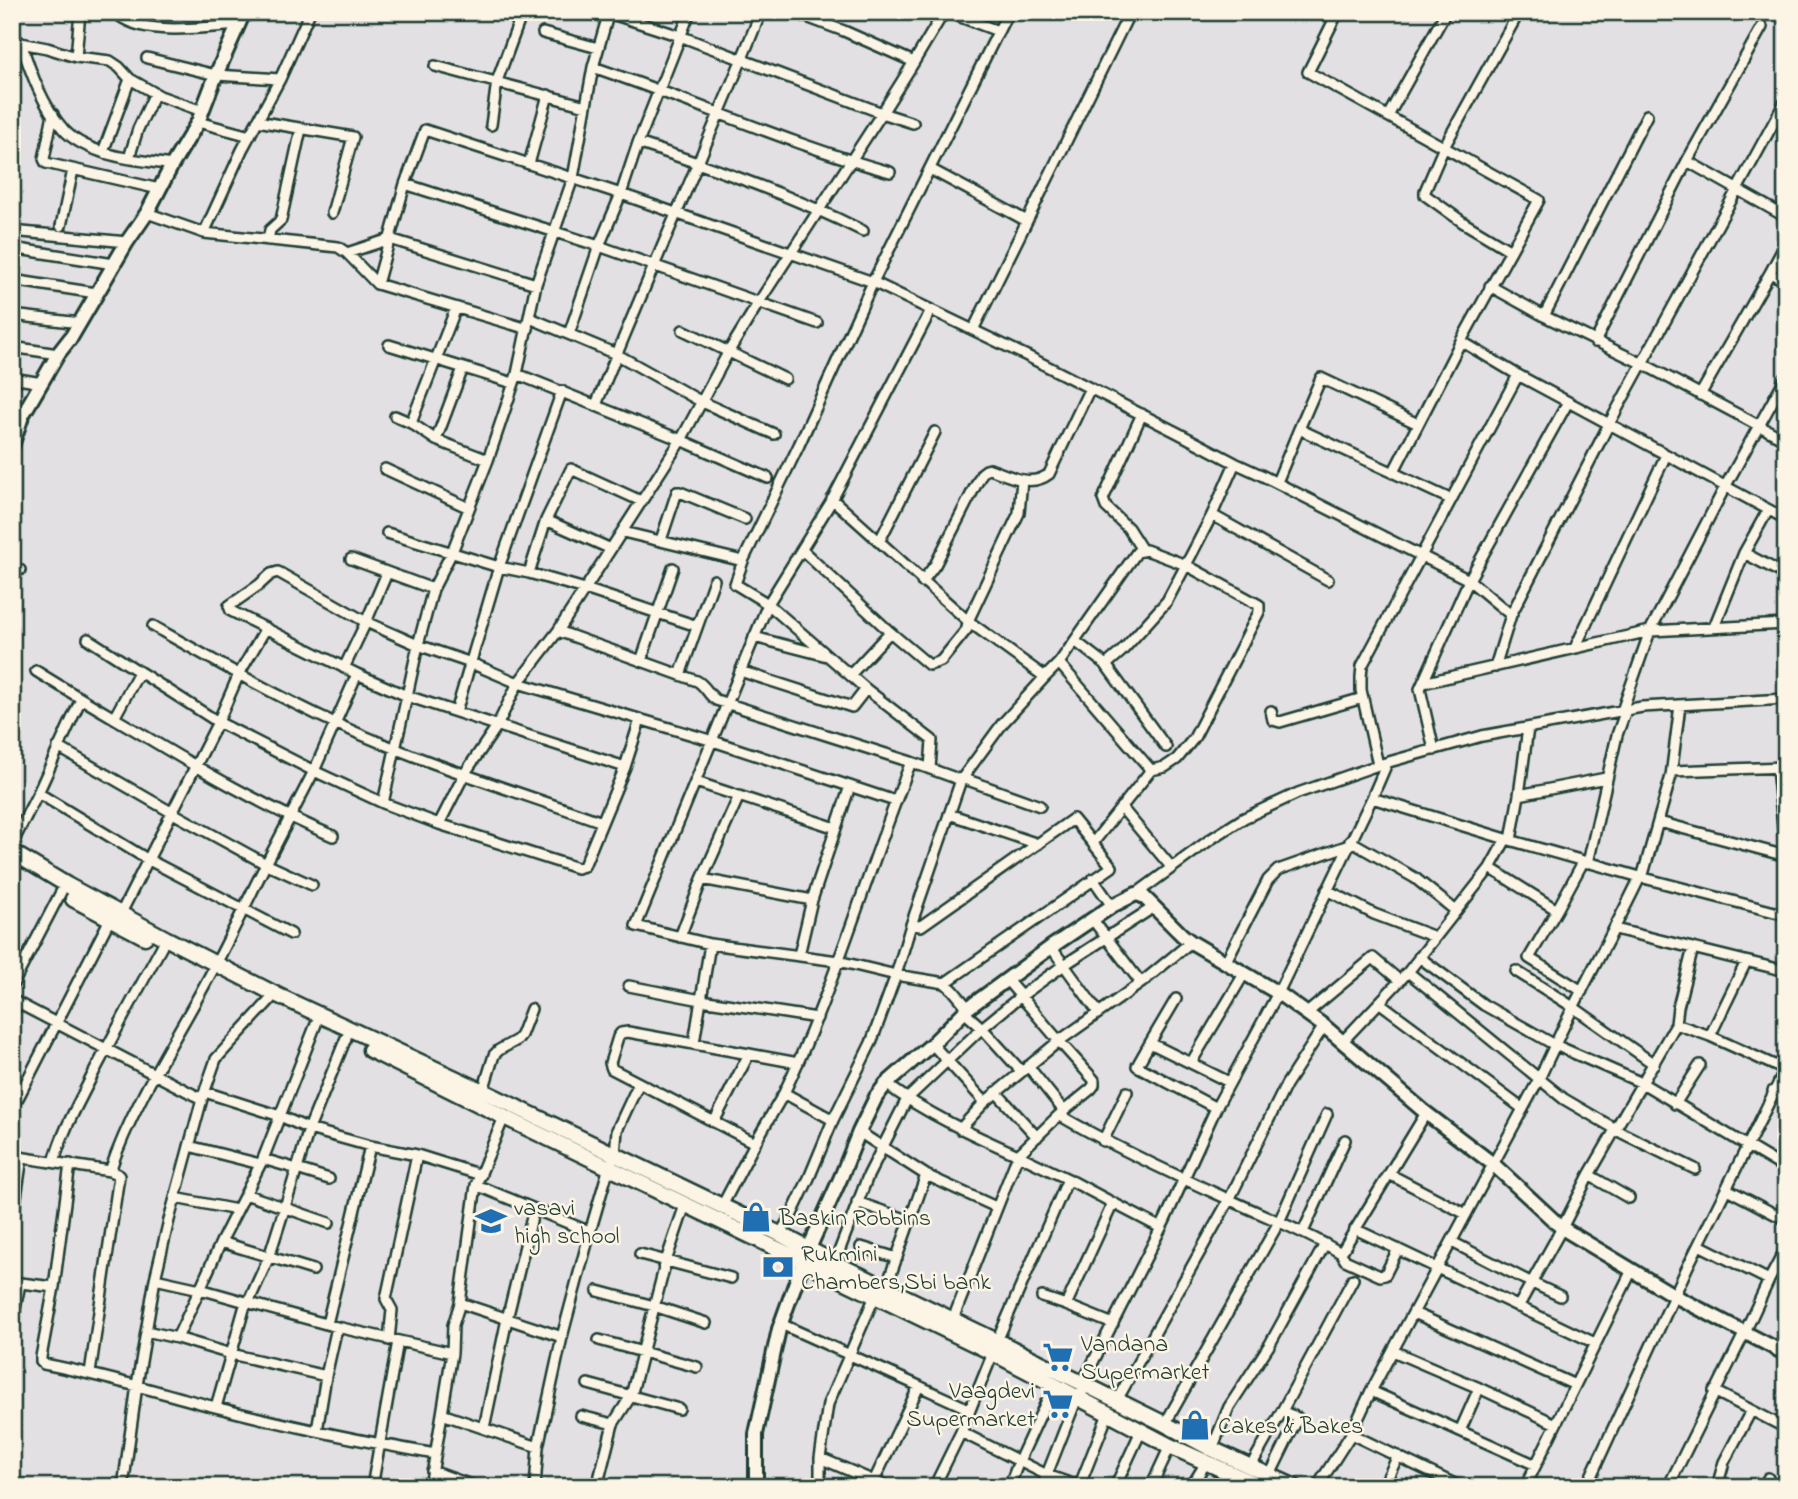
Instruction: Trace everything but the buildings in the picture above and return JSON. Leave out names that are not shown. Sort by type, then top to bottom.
[{"type":"main road","points":[[15,861],[67,885],[162,946],[482,1091],[612,1161],[685,1205],[806,1256],[1082,1389],[1117,1400],[1165,1424],[1209,1455],[1229,1481],[1265,1481],[1295,1487]]},
{"type":"main road","points":[[15,861],[61,892],[115,916],[316,1024],[504,1117],[722,1206],[780,1234],[806,1256]]},
{"type":"main road","points":[[881,1292],[953,1319],[1054,1385],[1082,1389],[1108,1414],[1170,1446],[1251,1466],[1265,1481]]},
{"type":"street","points":[[76,57],[80,12]]},
{"type":"street","points":[[116,12],[121,18],[131,22],[169,28],[242,19]]},
{"type":"street","points":[[204,233],[310,12]]},
{"type":"street","points":[[569,334],[599,246],[690,12]]},
{"type":"street","points":[[596,405],[761,12]]},
{"type":"street","points":[[793,12],[914,62]]},
{"type":"street","points":[[930,769],[932,740],[866,689],[768,604],[735,584],[743,561],[873,282],[1008,12]]},
{"type":"street","points":[[973,330],[1130,12]]},
{"type":"street","points":[[1338,12],[1308,72],[1539,201],[1490,286],[1393,473]]},
{"type":"street","points":[[1388,116],[1446,12]]},
{"type":"street","points":[[1510,251],[1425,195],[1427,184],[1444,148],[1519,12]]},
{"type":"street","points":[[383,803],[433,589],[452,552],[505,414],[528,329],[536,284],[573,178],[593,66],[609,13],[680,36],[913,123]]},
{"type":"street","points":[[439,824],[465,773],[497,726],[519,683],[558,631],[623,532],[681,440],[759,302],[852,162],[914,62],[951,13],[998,31]]},
{"type":"street","points":[[13,443],[17,415],[42,383],[147,213],[200,116],[242,19]]},
{"type":"street","points":[[491,125],[497,81],[518,24]]},
{"type":"street","points":[[1595,341],[1687,161],[1762,27]]},
{"type":"street","points":[[12,33],[21,43],[76,57],[110,61],[130,79],[155,93],[200,116],[250,136]]},
{"type":"street","points":[[542,33],[598,48]]},
{"type":"street","points":[[21,43],[33,80],[64,130],[103,152],[172,165]]},
{"type":"street","points":[[147,58],[216,75],[280,79]]},
{"type":"street","points":[[435,66],[586,106]]},
{"type":"street","points":[[593,66],[852,162],[890,172]]},
{"type":"street","points":[[103,152],[130,79]]},
{"type":"street","points":[[129,158],[138,129],[155,93]]},
{"type":"street","points":[[529,163],[548,95]]},
{"type":"street","points":[[1495,667],[1511,615],[1609,424],[1786,100]]},
{"type":"street","points":[[53,114],[44,161],[159,189]]},
{"type":"street","points":[[1544,316],[1647,115]]},
{"type":"street","points":[[257,121],[353,137],[332,213]]},
{"type":"street","points":[[268,240],[270,230],[281,220],[301,129]]},
{"type":"street","points":[[377,284],[405,184],[425,130],[676,212],[873,282],[1090,388],[1469,580],[1511,615]]},
{"type":"street","points":[[638,143],[819,209],[863,231]]},
{"type":"street","points":[[1687,161],[1786,217]]},
{"type":"street","points":[[930,169],[1027,221]]},
{"type":"street","points":[[61,226],[73,170]]},
{"type":"street","points":[[405,184],[599,246],[817,323]]},
{"type":"street","points":[[147,213],[204,233],[338,247],[377,284],[528,329]]},
{"type":"street","points":[[12,231],[127,242]]},
{"type":"street","points":[[347,253],[390,239],[536,284]]},
{"type":"street","points":[[1700,395],[1786,243]]},
{"type":"street","points":[[12,248],[114,264]]},
{"type":"street","points":[[1770,273],[1786,281]]},
{"type":"street","points":[[12,280],[96,293]]},
{"type":"street","points":[[1490,286],[1786,440]]},
{"type":"street","points":[[411,423],[456,308]]},
{"type":"street","points":[[930,310],[832,499],[768,604],[636,926],[710,944],[838,961],[945,983],[982,1028],[1024,1069],[1062,1113],[1104,1141],[1303,1232],[1341,1253],[1345,1260],[1380,1276],[1385,1275],[1398,1249]]},
{"type":"street","points":[[12,315],[80,323]]},
{"type":"street","points":[[530,318],[616,355],[702,402],[774,434]]},
{"type":"street","points":[[683,330],[785,379]]},
{"type":"street","points":[[1461,341],[1518,375],[1786,519]]},
{"type":"street","points":[[389,345],[463,368],[562,391],[768,478]]},
{"type":"street","points":[[12,347],[58,354]]},
{"type":"street","points":[[436,440],[463,368]]},
{"type":"street","points":[[1042,1487],[1082,1389],[1216,1108],[1278,993],[1372,798],[1382,764],[1363,698],[1360,677],[1362,666],[1518,375]]},
{"type":"street","points":[[1582,991],[1529,958],[1586,862],[1617,735],[1650,631],[1786,377]]},
{"type":"street","points":[[12,378],[42,383]]},
{"type":"street","points":[[1277,482],[1321,378],[1418,424]]},
{"type":"street","points":[[922,582],[934,565],[982,473],[990,469],[1022,480],[1038,480],[1049,474],[1090,388]]},
{"type":"street","points":[[456,712],[499,567],[562,391]]},
{"type":"street","points":[[1434,750],[1419,691],[1469,580],[1568,402]]},
{"type":"street","points":[[1142,414],[1103,499],[1107,507],[1128,528],[1142,550]]},
{"type":"street","points":[[395,416],[436,440],[488,460]]},
{"type":"street","points":[[1298,429],[1450,499]]},
{"type":"street","points":[[879,542],[935,432]]},
{"type":"street","points":[[1575,648],[1666,455]]},
{"type":"street","points":[[1105,665],[1167,601],[1212,515],[1235,463]]},
{"type":"street","points":[[385,469],[469,508]]},
{"type":"street","points":[[529,573],[546,520],[571,469],[641,501]]},
{"type":"street","points":[[802,550],[890,632],[929,665],[934,665],[941,661],[967,629],[968,621],[1019,513],[1022,480]]},
{"type":"street","points":[[661,540],[677,492],[745,519]]},
{"type":"street","points":[[832,499],[968,621],[1045,677]]},
{"type":"street","points":[[1714,627],[1744,553],[1768,510]]},
{"type":"street","points":[[1212,515],[1328,580]]},
{"type":"street","points":[[546,520],[611,549]]},
{"type":"street","points":[[623,532],[743,561]]},
{"type":"street","points":[[387,533],[499,567],[585,589],[697,625]]},
{"type":"street","points":[[780,1234],[792,1214],[833,1119],[871,1043],[962,779],[1002,724],[1059,663],[1137,552],[1146,550],[1185,565],[1259,605],[1259,612],[1194,737],[1177,759],[1165,767],[1151,770],[1093,843]]},
{"type":"street","points":[[1744,553],[1786,575]]},
{"type":"street","points":[[351,559],[433,589]]},
{"type":"street","points":[[641,661],[673,568]]},
{"type":"street","points":[[625,767],[407,696],[344,668],[231,611],[229,606],[271,574],[278,572],[366,622],[418,645],[519,683],[713,741],[895,801]]},
{"type":"street","points":[[344,668],[387,573]]},
{"type":"street","points":[[680,675],[714,580]]},
{"type":"street","points":[[1423,683],[1650,631],[1786,624]]},
{"type":"street","points":[[153,626],[239,674],[336,723],[396,749],[602,822]]},
{"type":"street","points":[[12,1104],[18,1098],[147,859],[218,722],[239,674],[266,628]]},
{"type":"street","points":[[558,631],[703,684],[712,698],[728,704],[1040,806]]},
{"type":"street","points":[[850,675],[890,632]]},
{"type":"street","points":[[754,637],[829,656]]},
{"type":"street","points":[[88,639],[218,722],[314,771],[383,803],[439,824],[577,868],[583,866],[602,822],[625,767],[640,720]]},
{"type":"street","points":[[1075,641],[1105,665],[1166,747]]},
{"type":"street","points":[[1059,663],[1151,770]]},
{"type":"street","points":[[36,670],[195,766],[290,818],[333,836]]},
{"type":"street","points":[[740,671],[852,707],[866,689]]},
{"type":"street","points":[[114,718],[139,672]]},
{"type":"street","points":[[110,1171],[120,1143],[154,1074],[214,968],[314,771],[357,674]]},
{"type":"street","points":[[1271,711],[1273,720],[1280,722],[1363,698]]},
{"type":"street","points":[[12,844],[81,699]]},
{"type":"street","points":[[760,1484],[756,1434],[781,1324],[806,1256],[876,1097],[886,1084],[966,1010],[1006,979],[1112,906],[1136,894],[1244,818],[1298,793],[1382,764],[1482,736],[1643,707],[1786,699]]},
{"type":"street","points":[[1317,1487],[1351,1434],[1371,1391],[1539,1079],[1573,1007],[1641,878],[1672,771],[1681,705]]},
{"type":"street","points":[[1342,1042],[1408,972],[1509,840],[1519,795],[1528,728]]},
{"type":"street","points":[[58,747],[266,864],[312,885]]},
{"type":"street","points":[[722,1206],[798,1063],[911,762]]},
{"type":"street","points":[[1659,822],[1786,856],[1781,768],[1672,771]]},
{"type":"street","points":[[1519,795],[1606,778]]},
{"type":"street","points":[[696,782],[836,828]]},
{"type":"street","points":[[799,956],[812,900],[850,786]]},
{"type":"street","points":[[38,793],[147,859],[291,934]]},
{"type":"street","points":[[680,937],[739,796]]},
{"type":"street","points":[[1372,798],[1641,878],[1786,915]]},
{"type":"street","points":[[1121,807],[1172,867]]},
{"type":"street","points":[[949,814],[1038,844]]},
{"type":"street","points":[[911,925],[920,926],[1073,819],[1112,867],[945,983]]},
{"type":"street","points":[[1225,963],[1272,875],[1278,870],[1349,843],[1415,878],[1456,911]]},
{"type":"street","points":[[1490,868],[1558,910]]},
{"type":"street","points":[[702,879],[812,900]]},
{"type":"street","points":[[1093,879],[1112,906]]},
{"type":"street","points":[[1327,890],[1374,914],[1436,937]]},
{"type":"street","points":[[12,986],[61,892]]},
{"type":"street","points":[[1136,894],[1143,896],[1191,942],[1278,993],[1324,1026],[1426,1113],[1493,1164],[1562,1228],[1675,1296],[1786,1354]]},
{"type":"street","points":[[832,1269],[857,1202],[906,1099],[946,1060],[1021,996],[1154,907]]},
{"type":"street","points":[[1093,920],[1141,983]]},
{"type":"street","points":[[1615,929],[1786,971]]},
{"type":"street","points":[[960,1129],[985,1102],[1024,1069],[1098,1012],[1141,983],[1191,942]]},
{"type":"street","points":[[694,1043],[710,944]]},
{"type":"street","points":[[54,1162],[59,1141],[162,946]]},
{"type":"street","points":[[1051,947],[1098,1012]]},
{"type":"street","points":[[1518,1307],[1676,1024],[1693,948]]},
{"type":"street","points":[[1419,957],[1484,1005],[1555,1045],[1642,1083],[1786,1169]]},
{"type":"street","points":[[1307,1013],[1373,958],[1400,981]]},
{"type":"street","points":[[1710,1036],[1746,962]]},
{"type":"street","points":[[1516,971],[1654,1064]]},
{"type":"street","points":[[1408,972],[1564,1099],[1695,1169]]},
{"type":"street","points":[[1191,1063],[1244,974]]},
{"type":"street","points":[[953,1319],[1018,1155],[1094,1085],[1094,1080],[1006,979]]},
{"type":"street","points":[[629,986],[817,1018]]},
{"type":"street","points":[[1176,999],[1137,1066],[1216,1108]]},
{"type":"street","points":[[12,1000],[154,1074],[203,1096],[280,1116],[309,1129],[370,1146],[417,1155],[481,1175]]},
{"type":"street","points":[[123,1487],[155,1279],[203,1096],[216,1059],[270,1000]]},
{"type":"street","points":[[1380,1003],[1522,1110]]},
{"type":"street","points":[[482,1091],[494,1055],[517,1040],[531,1009]]},
{"type":"street","points":[[177,1338],[261,1161],[316,1024]]},
{"type":"street","points":[[1586,1487],[1785,1069],[1676,1024]]},
{"type":"street","points":[[1117,1400],[1229,1200],[1286,1085],[1324,1026]]},
{"type":"street","points":[[755,1143],[610,1068],[618,1037],[628,1032],[798,1063]]},
{"type":"street","points":[[216,1407],[247,1303],[269,1257],[309,1129],[346,1038]]},
{"type":"street","points":[[1150,1043],[1229,1082]]},
{"type":"street","points":[[932,1044],[985,1102]]},
{"type":"street","points":[[715,1122],[749,1054]]},
{"type":"street","points":[[1675,1104],[1700,1065]]},
{"type":"street","points":[[535,1487],[538,1447],[562,1337],[612,1161],[617,1130],[639,1083]]},
{"type":"street","points":[[886,1084],[906,1099],[960,1129],[1068,1179],[1161,1228]]},
{"type":"street","points":[[1773,1091],[1786,1097]]},
{"type":"street","points":[[996,1092],[1037,1137]]},
{"type":"street","points":[[1104,1141],[1127,1092]]},
{"type":"street","points":[[784,1093],[833,1119]]},
{"type":"street","points":[[1341,1253],[1426,1113]]},
{"type":"street","points":[[1165,1424],[1279,1222],[1327,1114]]},
{"type":"street","points":[[430,1487],[452,1353],[453,1325],[460,1303],[477,1185],[504,1117]]},
{"type":"street","points":[[859,1132],[926,1175],[996,1207]]},
{"type":"street","points":[[1303,1232],[1345,1140]]},
{"type":"street","points":[[189,1146],[297,1169],[329,1179]]},
{"type":"street","points":[[327,1324],[370,1146]]},
{"type":"street","points":[[372,1487],[393,1340],[392,1310],[387,1299],[417,1155]]},
{"type":"street","points":[[12,1224],[17,1156],[110,1171],[119,1176],[90,1373]]},
{"type":"street","points":[[70,1164],[41,1362],[317,1431],[436,1454]]},
{"type":"street","points":[[1389,1174],[1466,1214]]},
{"type":"street","points":[[820,1487],[820,1458],[828,1404],[849,1354],[897,1258],[926,1175]]},
{"type":"street","points":[[1590,1175],[1629,1198]]},
{"type":"street","points":[[934,1487],[961,1432],[1068,1179]]},
{"type":"street","points":[[477,1185],[590,1232]]},
{"type":"street","points":[[1727,1189],[1786,1220]]},
{"type":"street","points":[[245,1194],[329,1223]]},
{"type":"street","points":[[175,1198],[237,1210]]},
{"type":"street","points":[[857,1202],[911,1221]]},
{"type":"street","points":[[1066,1305],[1113,1203]]},
{"type":"street","points":[[597,1487],[613,1424],[631,1396],[666,1261],[685,1205]]},
{"type":"street","points":[[484,1428],[534,1209]]},
{"type":"street","points":[[1355,1228],[1595,1343]]},
{"type":"street","points":[[221,1242],[313,1270]]},
{"type":"street","points":[[1452,1242],[1560,1296]]},
{"type":"street","points":[[1191,1487],[1209,1455],[1229,1407],[1270,1344],[1325,1244]]},
{"type":"street","points":[[1699,1245],[1769,1280]]},
{"type":"street","points":[[861,1247],[897,1258]]},
{"type":"street","points":[[1668,1487],[1785,1251]]},
{"type":"street","points":[[640,1254],[731,1278]]},
{"type":"street","points":[[1525,1487],[1632,1270]]},
{"type":"street","points":[[155,1279],[337,1327],[452,1353]]},
{"type":"street","points":[[1251,1466],[1353,1279]]},
{"type":"street","points":[[12,1324],[16,1283],[54,1287]]},
{"type":"street","points":[[598,1291],[706,1322]]},
{"type":"street","points":[[1042,1297],[1113,1324]]},
{"type":"street","points":[[460,1303],[562,1337]]},
{"type":"street","points":[[1414,1313],[1575,1385]]},
{"type":"street","points":[[781,1324],[970,1409]]},
{"type":"street","points":[[317,1431],[337,1327]]},
{"type":"street","points":[[146,1331],[326,1376]]},
{"type":"street","points":[[600,1340],[697,1367]]},
{"type":"street","points":[[1393,1351],[1556,1424]]},
{"type":"street","points":[[588,1384],[680,1409]]},
{"type":"street","points":[[1009,1487],[1018,1461],[1054,1385]]},
{"type":"street","points":[[874,1481],[919,1386]]},
{"type":"street","points":[[1460,1430],[1479,1388]]},
{"type":"street","points":[[1371,1391],[1536,1465]]},
{"type":"street","points":[[1714,1391],[1786,1429]]},
{"type":"street","points":[[1717,1487],[1724,1462],[1751,1410]]},
{"type":"street","points":[[1265,1481],[1298,1419],[1282,1411]]},
{"type":"street","points":[[442,1414],[538,1447]]},
{"type":"street","points":[[961,1432],[1047,1475],[1080,1487],[1108,1414]]},
{"type":"street","points":[[581,1416],[613,1424]]},
{"type":"street","points":[[1115,1487],[1140,1431]]},
{"type":"street","points":[[1351,1434],[1459,1486]]},
{"type":"street","points":[[1151,1487],[1170,1446]]},
{"type":"street","points":[[1383,1487],[1398,1456]]},
{"type":"street","points":[[820,1458],[888,1487]]},
{"type":"street","points":[[432,1472],[477,1487]]},
{"type":"place","name":"Baskin Robbins","points":[[756,1217]]},
{"type":"place","name":"vasavi high school","points":[[491,1221]]},
{"type":"place","name":"Rukmini Chambers,Sbi bank","points":[[778,1267]]},
{"type":"place","name":"Vandana Supermarket","points":[[1058,1357]]},
{"type":"place","name":"Vaagdevi Supermarket","points":[[1058,1404]]},
{"type":"place","name":"Cakes & Bakes","points":[[1195,1425]]}]
